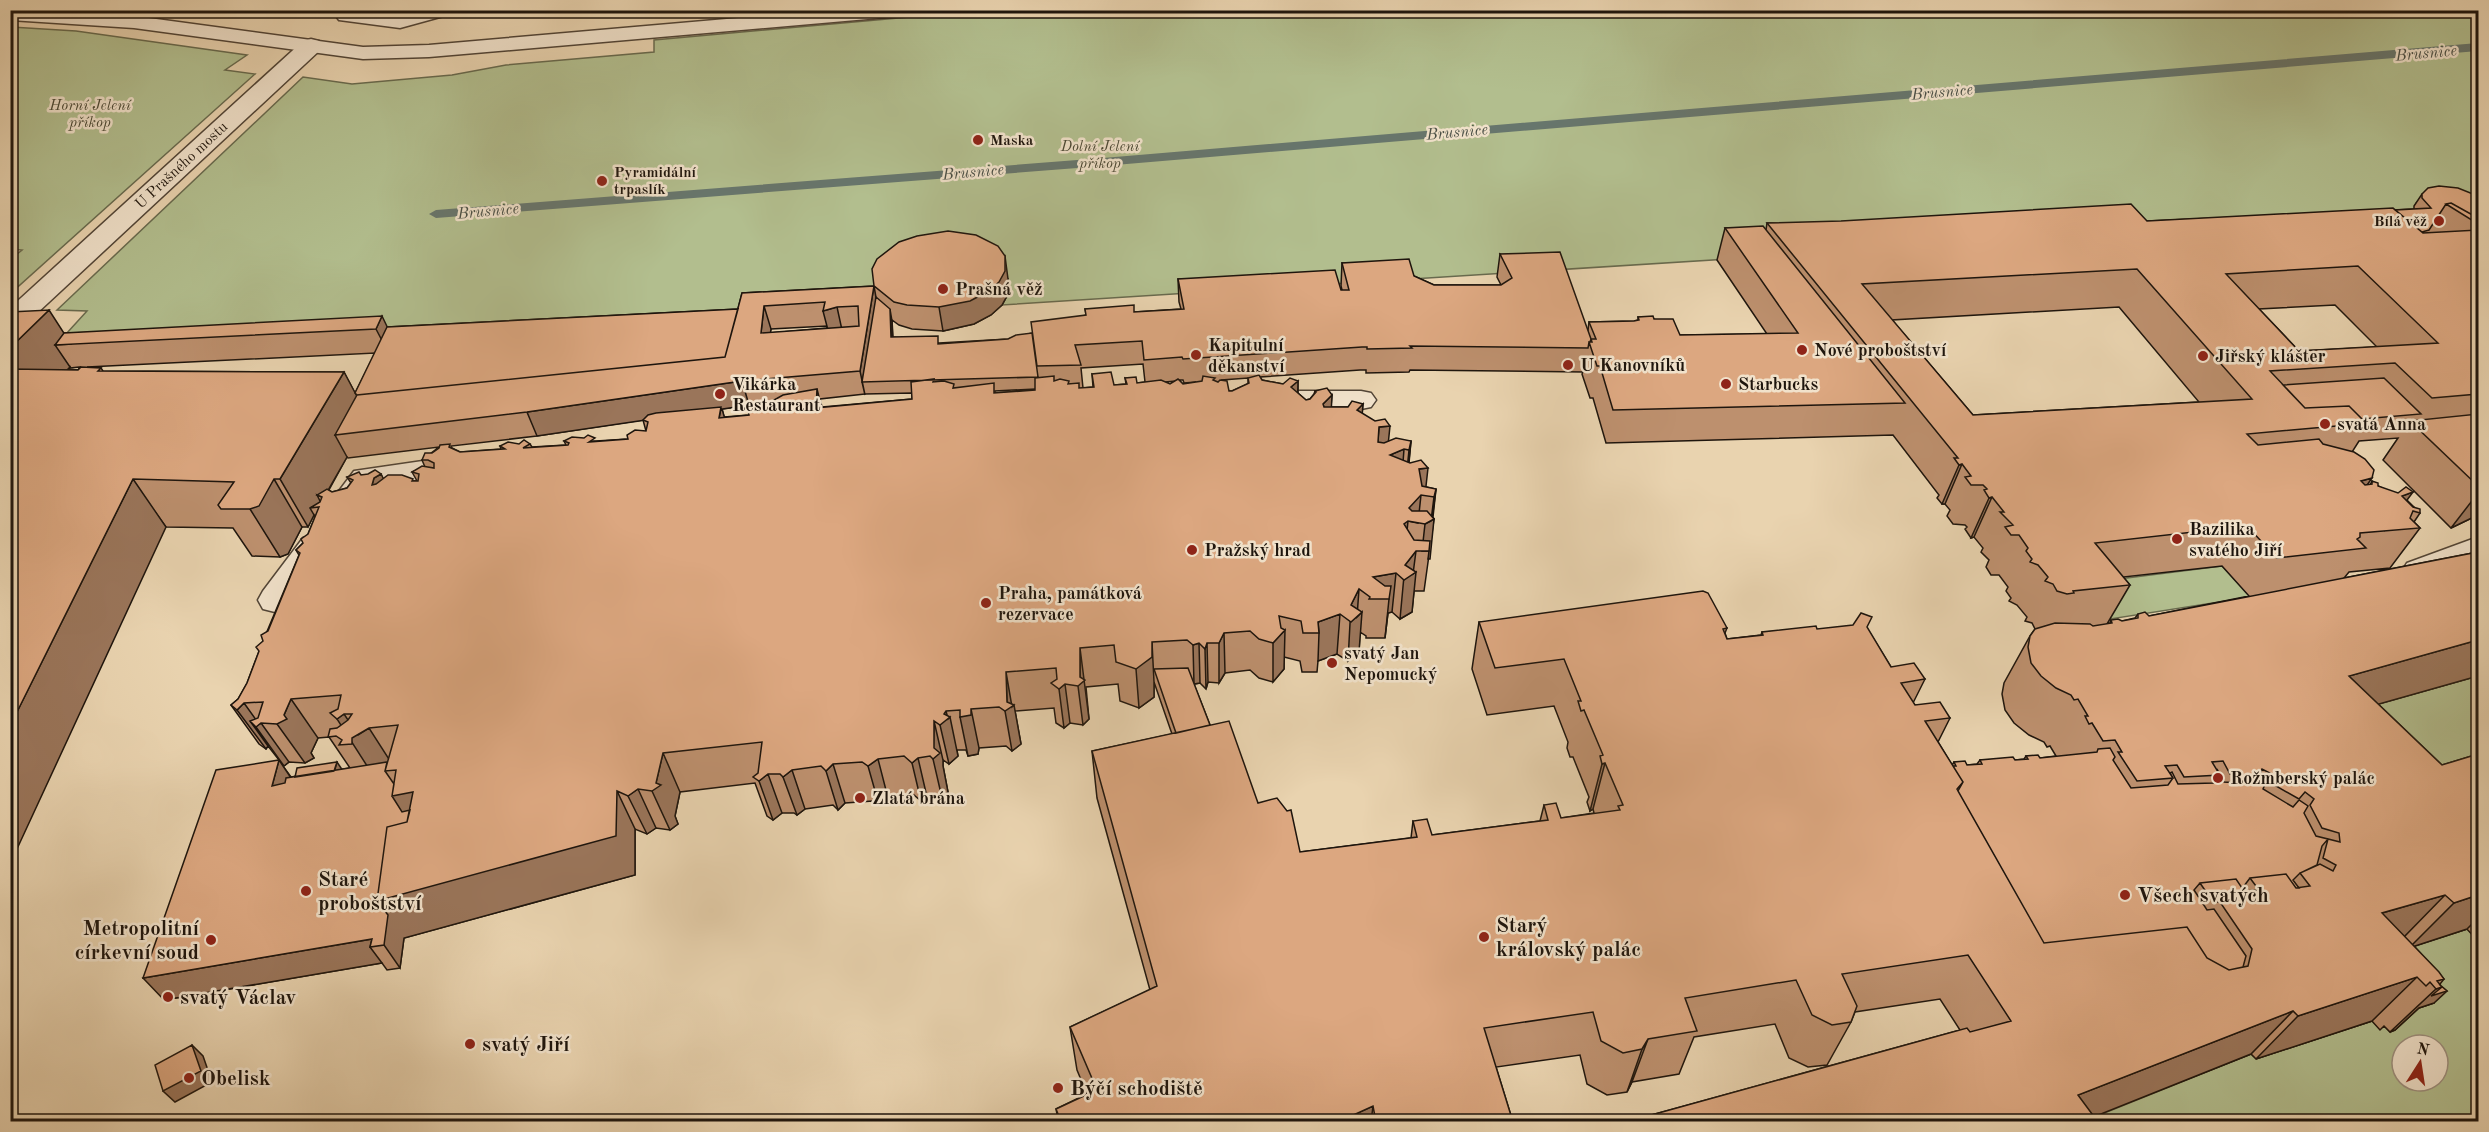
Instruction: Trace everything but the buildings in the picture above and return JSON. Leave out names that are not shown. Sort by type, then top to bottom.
[{"type":"street","name":"U Prašného mostu","points":[[10,323],[311,46]]},
{"type":"street","points":[[1256,400],[1360,400]]},
{"type":"street","points":[[275,600],[365,478],[486,462]]},
{"type":"street","points":[[2389,582],[2478,548]]},
{"type":"lane","points":[[350,13],[400,22],[444,10]]},
{"type":"lane","points":[[10,14],[134,22],[363,53],[429,51],[902,10]]},
{"type":"lane","name":"U Prašného mostu","points":[[311,46],[350,13]]},
{"type":"green space","name":"Dolní Jelení příkop","points":[[988,10],[2478,11],[2478,211],[2421,200],[2416,203],[2414,210],[1916,247],[1002,305],[1008,294],[1008,279],[876,301],[46,356],[87,311],[57,310],[303,77],[352,84],[452,75],[506,65],[654,52],[654,40]]},
{"type":"green space","name":"Horní Jelení příkop","points":[[11,27],[76,31],[247,55],[225,70],[255,74],[11,293],[11,259],[22,250],[11,249]]},
{"type":"green space","points":[[2222,566],[2251,597],[2104,620],[2103,581]]},
{"type":"green space","points":[[2478,676],[2478,788],[2312,723]]},
{"type":"green space","points":[[2467,929],[2478,941],[2478,1121],[2082,1122],[2251,1054],[2256,1059],[2372,1021],[2380,1029],[2384,1026],[2390,1032],[2393,1016],[2434,1003],[2409,948]]},
{"type":"waterway","name":"Brusnice","points":[[436,214],[1103,162],[2478,47]]},
{"type":"place","name":"Maska","points":[[978,140]]},
{"type":"place","name":"Pyramidální trpaslík","points":[[602,181]]},
{"type":"place","name":"Bílá věž","points":[[2439,221]]},
{"type":"place","name":"Prašná věž","points":[[943,289]]},
{"type":"place","name":"Nové proboštství","points":[[1802,350]]},
{"type":"place","name":"Kapitulní děkanství","points":[[1196,355]]},
{"type":"place","name":"Jiřský klášter","points":[[2203,356]]},
{"type":"place","name":"U Kanovníků","points":[[1568,365]]},
{"type":"place","name":"Starbucks","points":[[1726,384]]},
{"type":"place","name":"Vikárka Restaurant","points":[[720,394]]},
{"type":"place","name":"svatá Anna","points":[[2325,424]]},
{"type":"place","name":"Bazilika svatého Jiří","points":[[2177,539]]},
{"type":"place","name":"Pražský hrad","points":[[1192,550]]},
{"type":"place","name":"Praha, památková rezervace","points":[[986,603]]},
{"type":"place","name":"svatý Jan Nepomucký","points":[[1332,663]]},
{"type":"place","name":"Rožmberský palác","points":[[2218,778]]},
{"type":"place","name":"Zlatá brána","points":[[860,798]]},
{"type":"place","name":"Staré proboštství","points":[[306,891]]},
{"type":"place","name":"Všech svatých","points":[[2125,895]]},
{"type":"place","name":"Starý královský palác","points":[[1484,937]]},
{"type":"place","name":"Metropolitní církevní soud","points":[[211,940]]},
{"type":"place","name":"svatý Václav","points":[[168,997]]},
{"type":"place","name":"svatý Jiří","points":[[470,1044]]},
{"type":"place","name":"Obelisk","points":[[189,1078]]},
{"type":"place","name":"Býčí schodiště","points":[[1058,1088]]}]
